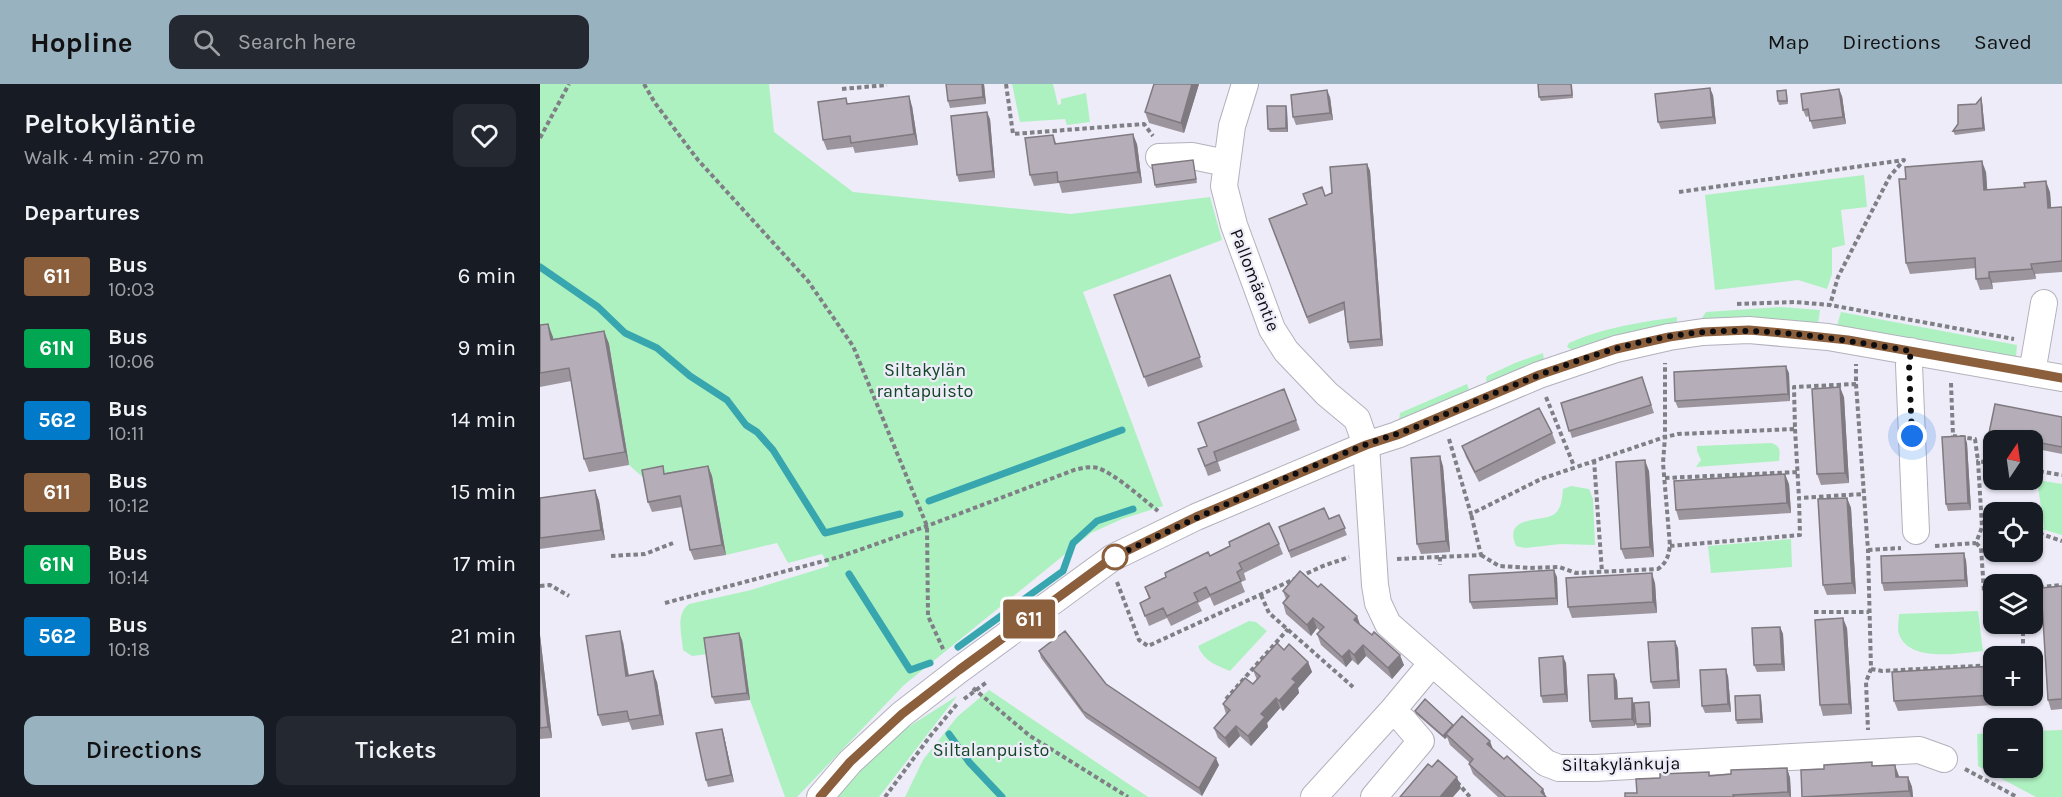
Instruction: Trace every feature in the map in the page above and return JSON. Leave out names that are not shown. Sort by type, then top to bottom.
[{"type":"street","name":"Pallomäentie","points":[[1245,84],[1232,126],[1224,186],[1234,225],[1272,329],[1286,351],[1327,394],[1357,420],[1366,445]]},
{"type":"street","points":[[1159,157],[1192,156],[1226,163]]},
{"type":"street","points":[[2032,373],[2044,303]]},
{"type":"street","points":[[820,797],[850,762],[902,714],[1112,558],[1196,517],[1366,445],[1397,435],[1539,375],[1616,349],[1703,332],[1749,330],[1828,337],[2062,378]]},
{"type":"street","points":[[1911,351],[1909,365],[1917,542]]},
{"type":"street","name":"Siltakylänkuja","points":[[1366,445],[1380,555],[1378,603],[1388,624],[1546,763],[1559,768],[1596,774],[1869,752],[1919,750],[1944,759]]},
{"type":"street","points":[[1314,797],[1432,663]]},
{"type":"street","points":[[1374,797],[1421,741],[1392,711]]},
{"type":"path","points":[[540,138],[569,84]]},
{"type":"path","points":[[644,84],[698,160],[808,281],[853,346],[927,526],[928,616],[944,650],[976,691],[1030,736],[1128,797]]},
{"type":"path","points":[[1006,84],[1013,134],[1144,124],[1154,138],[1159,157]]},
{"type":"path","points":[[842,89],[887,85]]},
{"type":"path","points":[[1680,192],[1904,160],[1890,176],[1848,257],[1838,278],[1830,305]]},
{"type":"path","points":[[1116,577],[1139,640],[1148,646],[1323,566],[1380,555],[1440,557],[1481,555],[1499,566],[1559,567],[1576,573],[1658,569],[1665,564],[1670,546],[1665,478],[1665,353]]},
{"type":"path","points":[[1856,357],[1868,550],[1871,669],[1866,682],[1869,752]]},
{"type":"path","points":[[1951,373],[1953,436],[1975,439],[1982,522],[1976,543]]},
{"type":"path","points":[[1670,546],[1800,536],[1794,387],[1856,384]]},
{"type":"path","points":[[1543,391],[1574,466]]},
{"type":"path","points":[[1471,514],[1540,479],[1665,437],[1678,434],[1795,429]]},
{"type":"path","points":[[1446,432],[1452,446],[1481,555]]},
{"type":"path","points":[[1594,460],[1602,572]]},
{"type":"path","points":[[1978,461],[1983,462]]},
{"type":"path","points":[[665,603],[839,557],[1074,470],[1089,467],[1100,469],[1161,513]]},
{"type":"path","points":[[1665,478],[1798,472]]},
{"type":"path","points":[[2043,472],[2062,475]]},
{"type":"path","points":[[1799,498],[1863,494]]},
{"type":"path","points":[[2043,535],[2062,541]]},
{"type":"path","points":[[1868,550],[1917,542],[1976,543],[1981,548],[1983,577]]},
{"type":"path","points":[[611,556],[645,554],[673,543]]},
{"type":"path","points":[[1440,557],[1440,565]]},
{"type":"path","points":[[540,586],[550,585],[568,596]]},
{"type":"path","points":[[2043,587],[2062,585]]},
{"type":"path","points":[[1261,596],[1269,613],[1353,687]]},
{"type":"path","points":[[1814,612],[1869,612]]},
{"type":"path","points":[[1226,699],[1288,629]]},
{"type":"path","points":[[1871,669],[1882,671],[1983,666]]},
{"type":"path","points":[[885,797],[957,704],[992,678]]},
{"type":"path","points":[[1944,759],[2017,797]]},
{"type":"path","points":[[1450,774],[1470,797]]},
{"type":"green space","name":"Siltakylän rantapuisto","points":[[540,84],[769,84],[774,132],[853,192],[1071,214],[1210,197],[1222,240],[1083,292],[1163,506],[1122,519],[1091,533],[904,685],[797,797],[785,797],[750,700],[742,640],[708,654],[692,656],[683,650],[681,619],[682,613],[689,604],[751,590],[829,566],[822,554],[788,563],[777,543],[726,555],[712,476],[646,480],[629,465],[609,344],[540,339]]},
{"type":"green space","points":[[1012,84],[1053,84],[1058,105],[1061,104],[1061,99],[1086,93],[1090,122],[1067,125],[1065,119],[1020,122]]},
{"type":"green space","points":[[1864,175],[1867,207],[1841,210],[1845,245],[1832,248],[1832,274],[1827,289],[1798,280],[1715,290],[1705,195]]},
{"type":"green space","points":[[1781,307],[1820,310],[1818,324],[1768,319],[1703,320],[1702,318],[1706,312]]},
{"type":"green space","points":[[1841,312],[2017,345],[2016,356],[1837,326]]},
{"type":"green space","points":[[1677,317],[1675,324],[1614,337],[1572,350],[1567,347],[1569,343],[1608,330]]},
{"type":"green space","points":[[1543,353],[1544,360],[1487,383],[1487,376]]},
{"type":"green space","points":[[1467,384],[1469,390],[1399,421],[1400,413]]},
{"type":"green space","points":[[1771,443],[1779,449],[1779,461],[1696,467],[1701,460],[1697,446]]},
{"type":"green space","points":[[2043,481],[2062,484],[2062,535],[2043,529],[2043,502],[2040,502],[2038,490],[2043,490]]},
{"type":"green space","points":[[1571,486],[1589,489],[1593,499],[1595,545],[1561,544],[1525,548],[1516,546],[1513,536],[1514,529],[1524,522],[1556,513],[1560,507],[1563,489]]},
{"type":"green space","points":[[1791,539],[1792,567],[1711,573],[1708,546]]},
{"type":"green space","points":[[1978,611],[1983,651],[1936,654],[1913,649],[1904,643],[1899,634],[1899,614]]},
{"type":"green space","points":[[1249,621],[1256,622],[1267,631],[1230,671],[1211,662],[1198,646]]},
{"type":"green space","name":"Siltalanpuisto","points":[[989,690],[1148,797],[905,797],[923,760],[957,717]]},
{"type":"green space","points":[[957,696],[879,797],[834,797],[873,756],[905,729]]},
{"type":"green space","points":[[2062,730],[2062,797],[2036,797],[2000,778],[2043,778],[2043,731]]},
{"type":"green space","points":[[1977,734],[1983,734],[1983,769],[1978,766]]},
{"type":"building","points":[[946,84],[982,84],[983,97],[948,101]]},
{"type":"building","points":[[1154,84],[1192,84],[1181,123],[1145,112]]},
{"type":"building","points":[[1538,84],[1571,84],[1572,95],[1539,97]]},
{"type":"building","points":[[1710,88],[1713,117],[1658,122],[1655,94]]},
{"type":"building","points":[[1839,89],[1843,117],[1810,121],[1808,109],[1803,110],[1801,94]]},
{"type":"building","points":[[1327,90],[1330,113],[1293,117],[1291,95]]},
{"type":"building","points":[[1786,90],[1787,101],[1778,101],[1777,91]]},
{"type":"building","points":[[909,96],[914,134],[851,143],[850,136],[823,140],[818,102],[846,98],[847,104]]},
{"type":"building","points":[[1981,98],[1983,128],[1953,131],[1958,124],[1958,105],[1976,104]]},
{"type":"building","points":[[1267,106],[1286,106],[1286,128],[1268,129]]},
{"type":"building","points":[[987,112],[993,171],[957,175],[951,116]]},
{"type":"building","points":[[1133,134],[1138,172],[1058,182],[1057,172],[1030,175],[1025,138],[1053,135],[1055,144]]},
{"type":"building","points":[[1193,160],[1196,179],[1155,185],[1152,165]]},
{"type":"building","points":[[1982,161],[1984,190],[2025,187],[2024,183],[2046,181],[2048,208],[2062,207],[2062,261],[2031,264],[2032,269],[1989,272],[1989,278],[1976,279],[1975,258],[1906,263],[1899,179],[1906,179],[1905,167]]},
{"type":"building","points":[[1367,164],[1381,339],[1348,342],[1344,302],[1307,317],[1269,219],[1307,204],[1303,194],[1322,187],[1325,196],[1332,193],[1330,167]]},
{"type":"building","points":[[1170,275],[1200,357],[1144,377],[1114,295]]},
{"type":"building","points":[[548,324],[551,340],[604,331],[625,452],[584,459],[569,368],[540,373],[540,325]]},
{"type":"building","points":[[1786,366],[1788,394],[1675,401],[1674,372]]},
{"type":"building","points":[[1642,377],[1651,405],[1569,431],[1561,403]]},
{"type":"building","points":[[1840,387],[1845,473],[1817,474],[1812,389]]},
{"type":"building","points":[[1284,389],[1296,420],[1214,452],[1217,461],[1205,466],[1198,449],[1207,446],[1198,423]]},
{"type":"building","points":[[1995,404],[2062,417],[2062,447],[2043,443],[2043,430],[1990,430]]},
{"type":"building","points":[[1539,408],[1552,433],[1475,472],[1462,446]]},
{"type":"building","points":[[1965,436],[1968,503],[1946,504],[1942,437]]},
{"type":"building","points":[[1440,456],[1446,541],[1417,544],[1411,458]]},
{"type":"building","points":[[1645,460],[1650,547],[1621,549],[1616,462]]},
{"type":"building","points":[[663,466],[664,474],[708,466],[722,545],[690,550],[680,496],[648,502],[642,470]]},
{"type":"building","points":[[1785,474],[1787,503],[1676,510],[1674,481]]},
{"type":"building","points":[[595,490],[601,530],[540,538],[540,498]]},
{"type":"building","points":[[1847,498],[1852,583],[1823,585],[1818,499]]},
{"type":"building","points":[[1324,508],[1329,519],[1339,515],[1345,528],[1289,551],[1279,527]]},
{"type":"building","points":[[1269,523],[1279,544],[1239,563],[1242,569],[1237,572],[1241,581],[1210,595],[1206,587],[1194,593],[1198,601],[1167,616],[1163,608],[1145,616],[1140,603],[1150,598],[1145,587],[1166,577],[1165,573],[1208,552],[1210,556],[1230,546],[1229,542]]},
{"type":"building","points":[[1964,553],[1965,580],[1882,583],[1881,556]]},
{"type":"building","points":[[1554,570],[1556,598],[1470,602],[1469,575]]},
{"type":"building","points":[[1300,571],[1318,587],[1321,584],[1357,616],[1354,620],[1372,635],[1374,632],[1400,655],[1388,668],[1363,645],[1354,655],[1349,650],[1342,657],[1317,634],[1324,627],[1313,618],[1307,625],[1283,603],[1289,596],[1283,591]]},
{"type":"building","points":[[1652,573],[1653,602],[1568,607],[1566,578]]},
{"type":"building","points":[[2062,586],[2062,699],[2048,700],[2043,588]]},
{"type":"building","points":[[1843,618],[1849,704],[1820,705],[1815,620]]},
{"type":"building","points":[[1780,627],[1782,664],[1754,665],[1752,628]]},
{"type":"building","points":[[620,631],[626,676],[653,671],[660,715],[629,720],[627,711],[598,715],[586,636]]},
{"type":"building","points":[[1065,631],[1106,684],[1216,758],[1199,788],[1083,711],[1039,651]]},
{"type":"building","points":[[739,633],[747,693],[712,697],[704,638]]},
{"type":"building","points":[[1675,641],[1678,680],[1651,682],[1648,642]]},
{"type":"building","points":[[1277,643],[1284,650],[1289,644],[1308,662],[1292,679],[1296,682],[1279,701],[1276,698],[1261,714],[1265,717],[1248,736],[1236,726],[1225,738],[1214,728],[1230,710],[1223,704],[1245,678],[1253,684],[1260,676],[1253,670]]},
{"type":"building","points":[[1563,656],[1565,694],[1541,696],[1539,658]]},
{"type":"building","points":[[540,657],[548,727],[540,728]]},
{"type":"building","points":[[1983,667],[1983,696],[1894,701],[1892,672]]},
{"type":"building","points":[[1726,669],[1728,704],[1702,706],[1700,670]]},
{"type":"building","points":[[1614,674],[1615,699],[1632,698],[1632,719],[1590,721],[1588,675]]},
{"type":"building","points":[[1760,695],[1761,719],[1736,720],[1735,696]]},
{"type":"building","points":[[1425,699],[1453,725],[1443,736],[1415,711]]},
{"type":"building","points":[[1649,702],[1650,724],[1636,724],[1634,703]]},
{"type":"building","points":[[1462,716],[1490,741],[1487,744],[1504,759],[1507,756],[1543,789],[1541,792],[1546,797],[1506,797],[1469,764],[1473,759],[1446,734]]},
{"type":"building","points":[[722,729],[731,775],[706,780],[696,733]]},
{"type":"building","points":[[1438,760],[1457,777],[1440,797],[1400,797],[1428,764],[1432,767]]},
{"type":"building","points":[[1872,762],[1872,766],[1895,765],[1896,777],[1908,777],[1909,791],[1802,797],[1801,770],[1824,769],[1824,765]]},
{"type":"building","points":[[1787,768],[1788,792],[1733,795],[1734,797],[1625,797],[1625,793],[1637,793],[1636,779],[1660,778],[1660,774],[1709,772],[1709,776],[1731,774],[1731,770]]},
{"type":"waterway","points":[[540,267],[598,307],[625,333],[657,348],[690,376],[727,400],[746,425],[757,432],[773,450],[825,533],[900,514]]},
{"type":"waterway","points":[[929,501],[1122,430]]},
{"type":"waterway","points":[[958,647],[1063,571],[1073,543],[1097,521],[1133,509]]},
{"type":"waterway","points":[[849,574],[910,670],[930,663]]},
{"type":"waterway","points":[[949,734],[969,762],[1002,797]]},
{"type":"bus line","name":"611","points":[[820,797],[850,762],[902,714],[1112,558],[1196,517],[1366,445],[1397,435],[1539,375],[1616,349],[1703,332],[1749,330],[1848,340],[2062,378]]},
{"type":"route","points":[[1115,557],[1112,558],[1196,517],[1539,375],[1616,349],[1669,337],[1703,332],[1749,330],[1828,337],[1911,351],[1909,365],[1912,436]]}]
